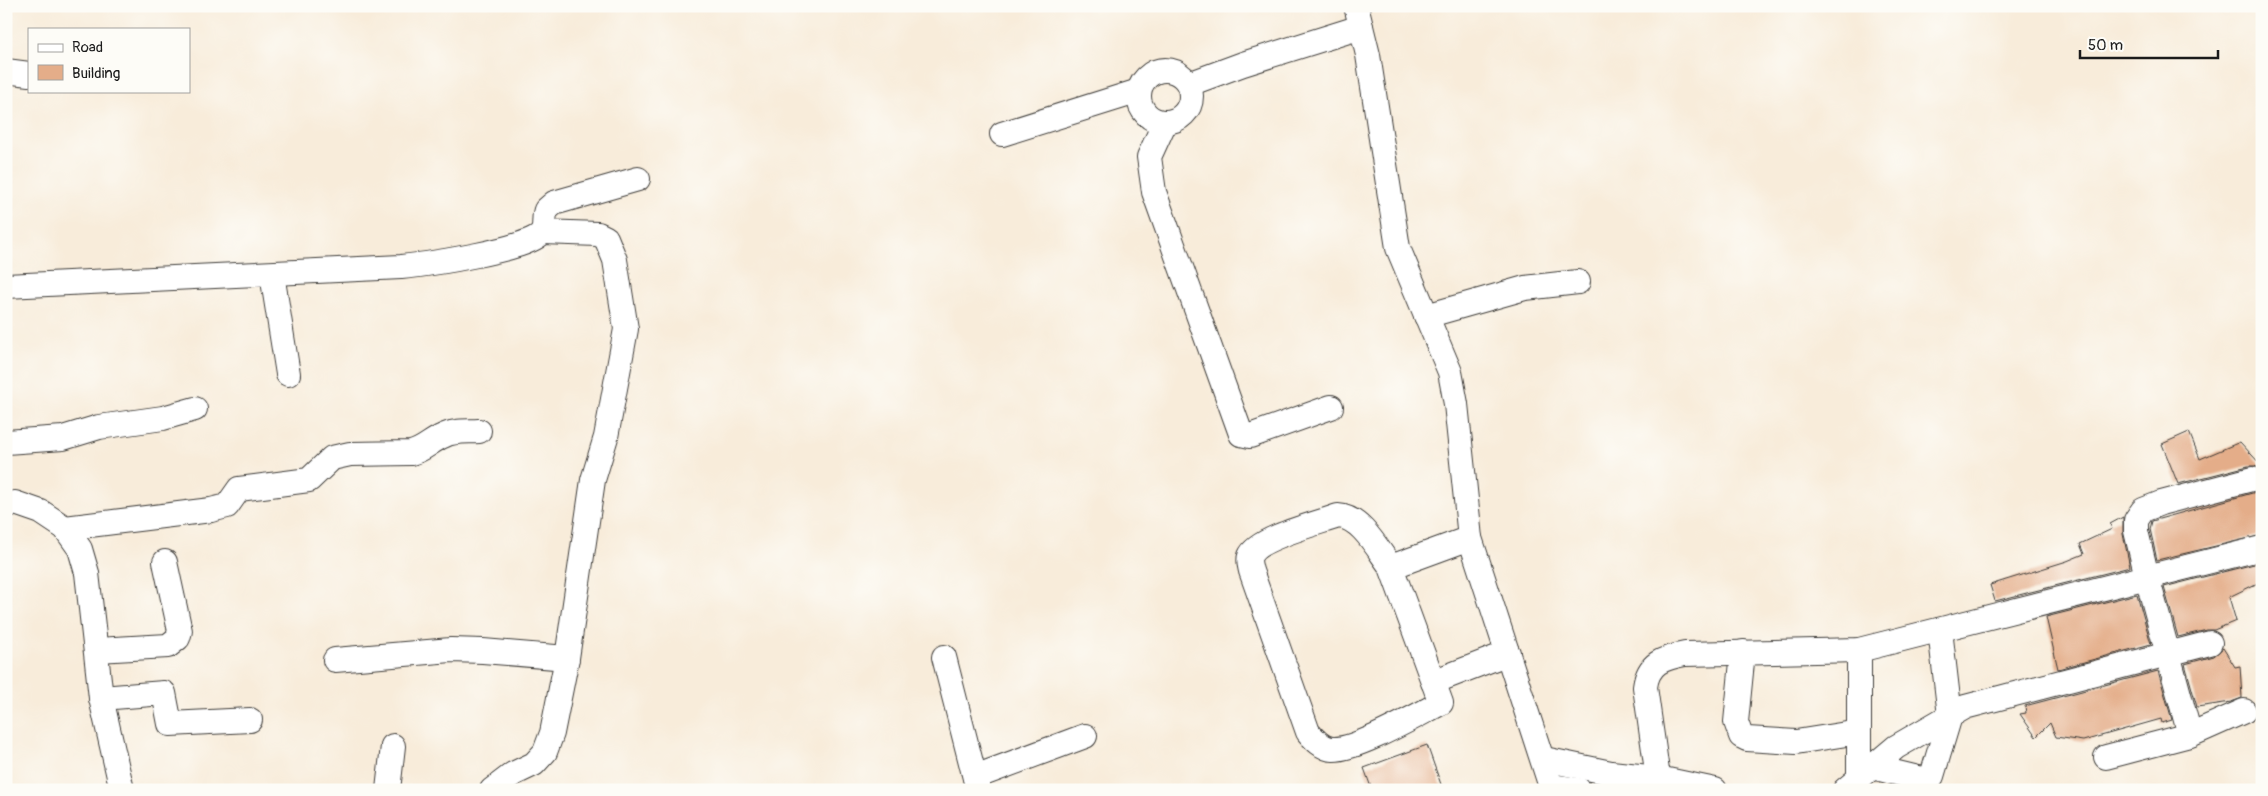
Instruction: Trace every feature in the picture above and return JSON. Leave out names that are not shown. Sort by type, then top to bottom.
[{"type":"street","points":[[1189,84],[1243,64],[1358,16],[1368,56],[1398,248],[1450,372],[1454,389],[1470,538],[1552,788],[1579,790]]},
{"type":"street","points":[[1158,70],[1173,71],[1185,78],[1189,84],[1191,100],[1188,109],[1182,116],[1165,122],[1148,116],[1142,109],[1139,91],[1146,78],[1158,70]]},
{"type":"street","points":[[6,71],[28,74]]},
{"type":"street","points":[[1002,134],[1139,91]]},
{"type":"street","points":[[1165,122],[1149,157],[1154,192],[1241,434],[1250,436],[1332,407]]},
{"type":"street","points":[[6,286],[401,267],[445,262],[522,244],[538,237],[543,232],[546,210],[554,203],[638,179]]},
{"type":"street","points":[[492,790],[513,774],[534,764],[545,752],[552,734],[568,658],[593,480],[606,437],[626,328],[615,260],[606,238],[598,234],[543,232]]},
{"type":"street","points":[[272,274],[288,374]]},
{"type":"street","points":[[1426,316],[1504,292],[1578,282]]},
{"type":"street","points":[[6,442],[64,438],[99,427],[163,418],[195,409]]},
{"type":"street","points":[[65,528],[211,510],[227,506],[239,489],[309,480],[332,458],[350,454],[411,453],[420,451],[443,436],[456,432],[479,431]]},
{"type":"street","points":[[2190,735],[2147,577],[2136,531],[2136,520],[2144,510],[2161,503],[2252,480]]},
{"type":"street","points":[[6,505],[15,504],[41,512],[65,528],[80,549],[87,573],[97,650],[100,698],[122,790]]},
{"type":"street","points":[[1338,516],[1346,517],[1356,523],[1392,567],[1433,682],[1441,703],[1357,744],[1333,749],[1323,746],[1308,732],[1249,563],[1250,554],[1272,539],[1338,516]]},
{"type":"street","points":[[1392,567],[1470,538]]},
{"type":"street","points":[[1658,778],[1645,686],[1646,674],[1652,668],[1672,656],[1743,652],[1859,650],[2262,548]]},
{"type":"street","points":[[97,650],[168,646],[178,638],[180,631],[165,562]]},
{"type":"street","points":[[1859,778],[1930,778],[1950,716],[1940,630]]},
{"type":"street","points":[[1859,778],[1896,747],[1965,707],[2210,643]]},
{"type":"street","points":[[335,660],[452,650],[568,658]]},
{"type":"street","points":[[1859,650],[1859,778]]},
{"type":"street","points":[[1743,652],[1736,722],[1741,736],[1747,739],[1796,742],[1859,732]]},
{"type":"street","points":[[1433,682],[1508,653]]},
{"type":"street","points":[[944,657],[976,783],[1085,736]]},
{"type":"street","points":[[100,698],[164,693],[170,724],[250,720]]},
{"type":"street","points":[[2106,757],[2190,735],[2244,711]]},
{"type":"street","points":[[388,790],[393,746]]},
{"type":"street","points":[[1544,759],[1611,773],[1658,778],[1701,788]]},
{"type":"building","points":[[2189,432],[2200,459],[2240,442],[2262,466],[2262,469],[2248,466],[2178,484],[2162,444]]},
{"type":"building","points":[[2262,489],[2262,535],[2157,560],[2150,529],[2152,521]]},
{"type":"building","points":[[2123,517],[2123,534],[2130,567],[1995,601],[1990,585],[2084,554],[2080,544],[2112,529],[2110,524]]},
{"type":"building","points":[[2262,562],[2262,581],[2229,597],[2236,621],[2214,630],[2178,637],[2164,587]]},
{"type":"building","points":[[2137,594],[2151,644],[2058,669],[2046,617]]},
{"type":"building","points":[[2223,648],[2235,667],[2240,666],[2242,698],[2231,702],[2197,707],[2185,664],[2214,656]]},
{"type":"building","points":[[2158,671],[2172,720],[2162,723],[2161,719],[2083,741],[2056,737],[2050,723],[2036,737],[2020,714],[2026,713],[2025,706]]},
{"type":"building","points":[[1427,745],[1443,790],[1372,790],[1364,768]]}]
